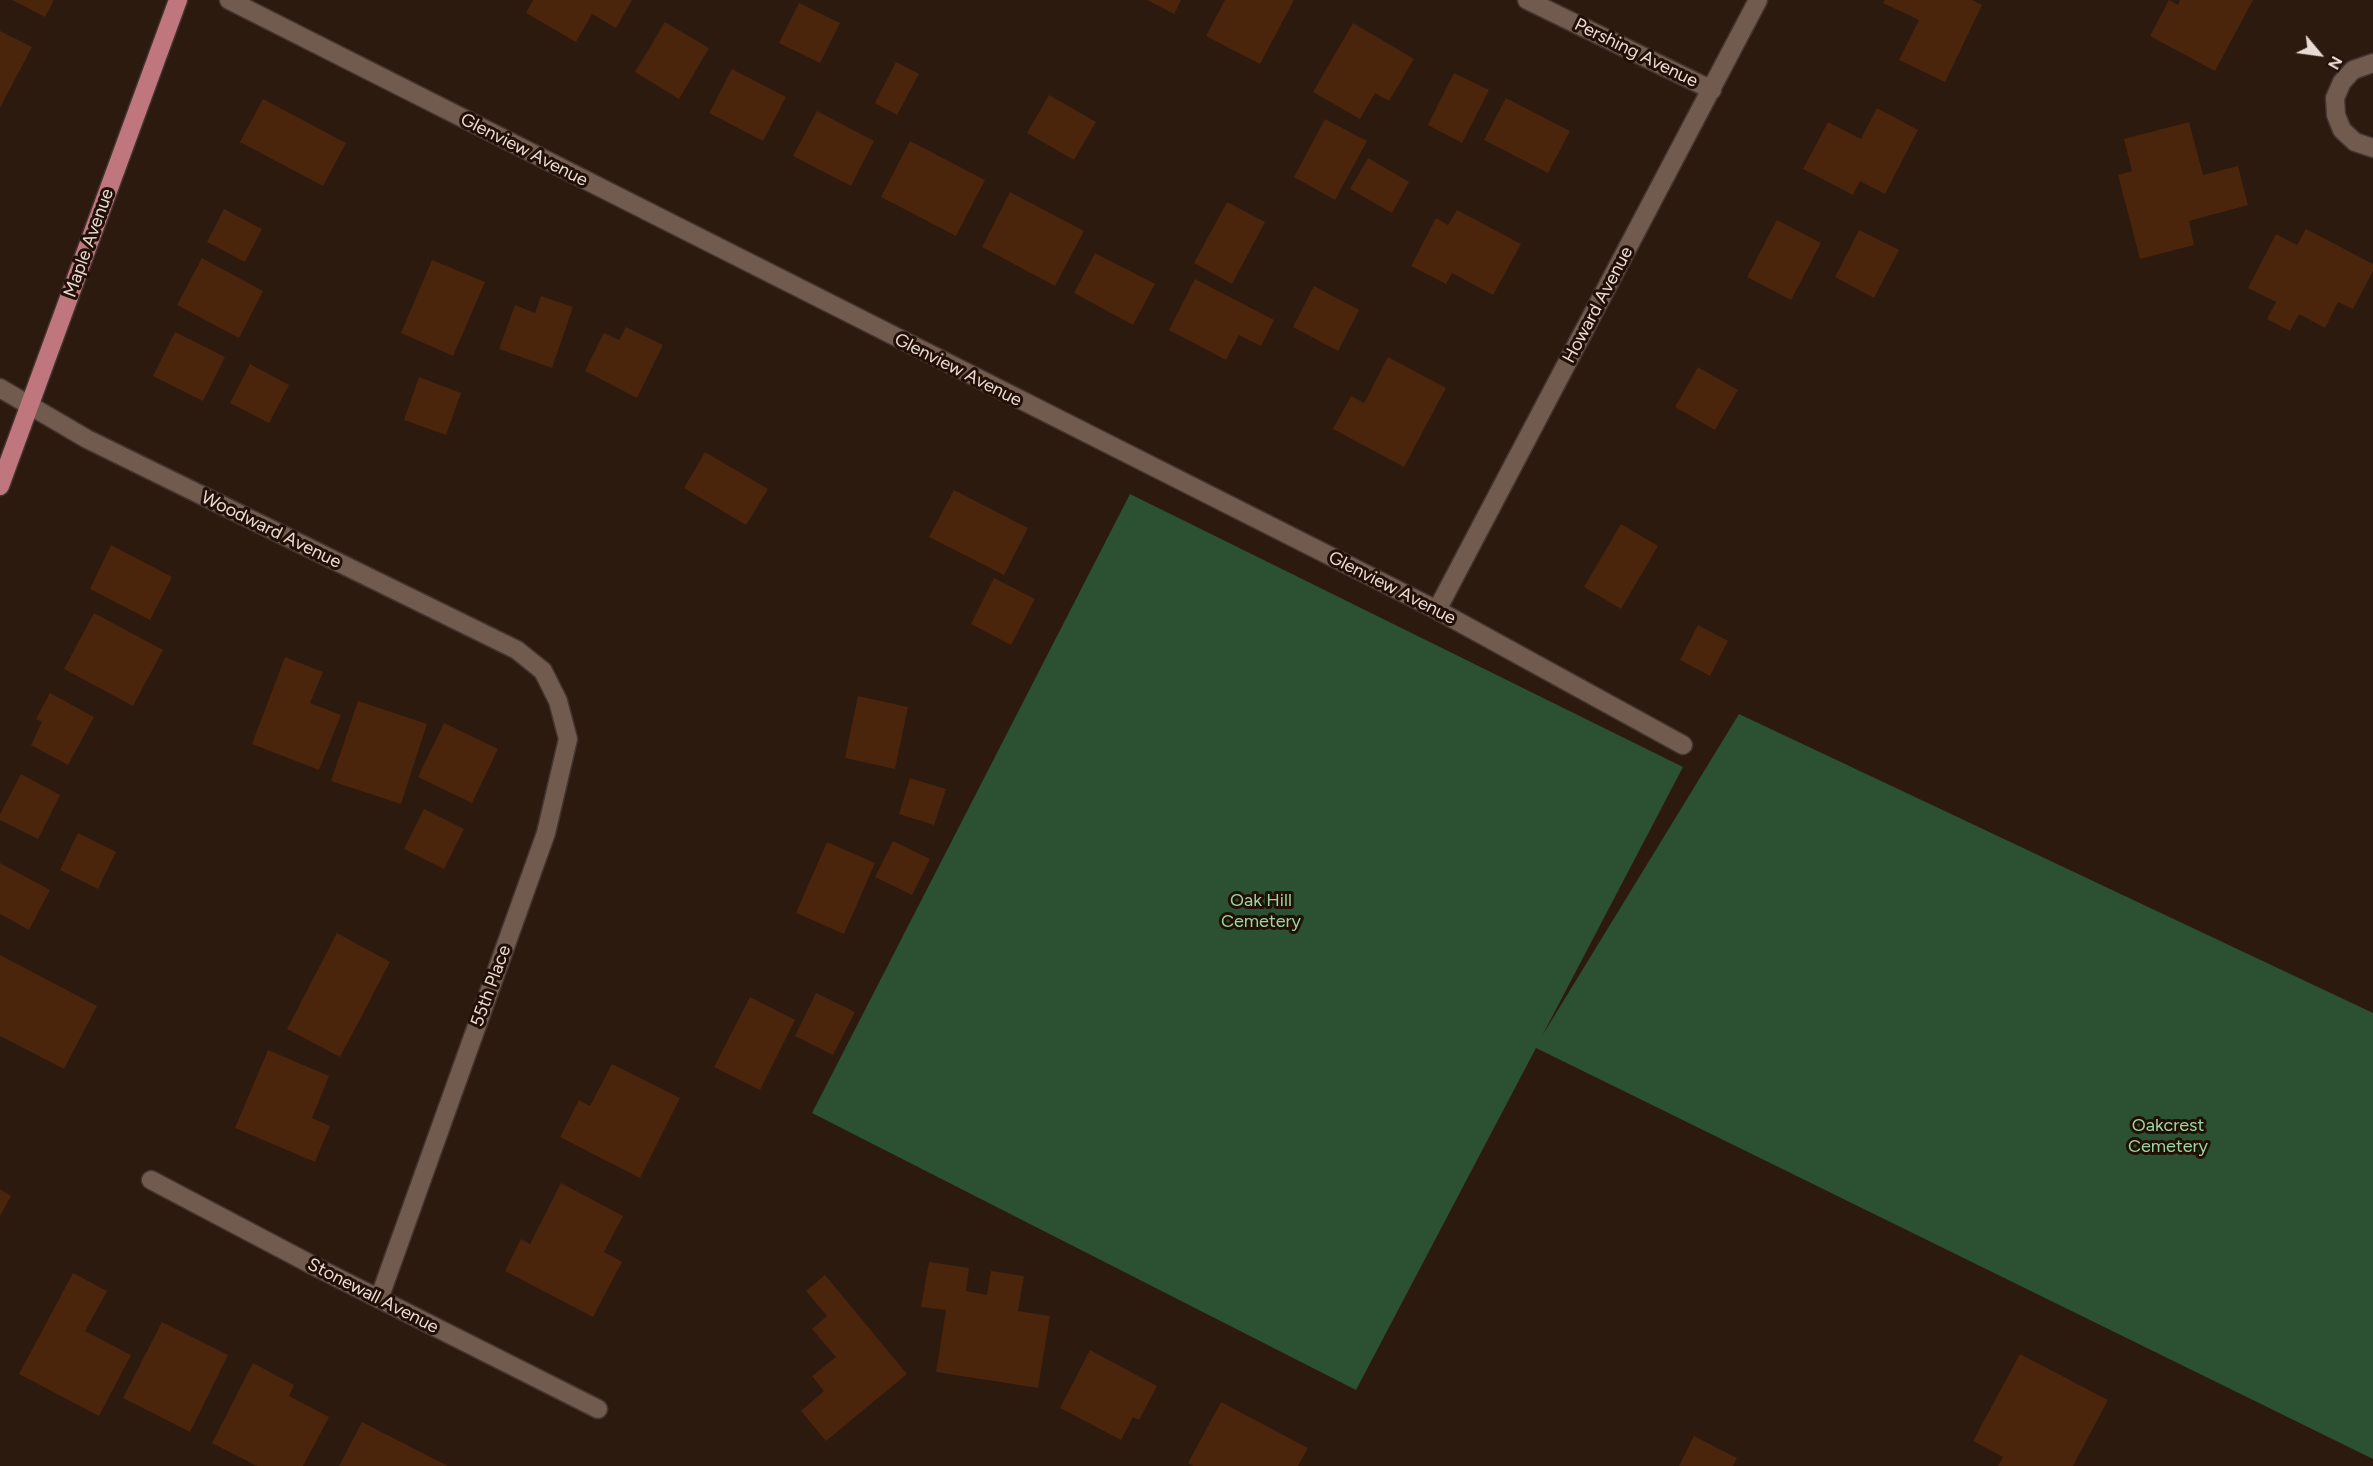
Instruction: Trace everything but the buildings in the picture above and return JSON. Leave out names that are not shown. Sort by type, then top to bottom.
[{"type":"main road","name":"Maple Avenue","points":[[0,486],[178,0]]},
{"type":"street","name":"Glenview Avenue","points":[[229,0],[1437,610],[1683,746]]},
{"type":"street","name":"Pershing Avenue","points":[[1527,0],[1712,90]]},
{"type":"street","name":"Howard Avenue","points":[[1437,610],[1758,0]]},
{"type":"street","points":[[2373,63],[2353,70],[2342,82],[2335,98],[2336,115],[2342,130],[2355,142],[2373,148]]},
{"type":"street","name":"Woodward Avenue","points":[[0,388],[87,440],[516,651],[543,671]]},
{"type":"street","name":"55th Place","points":[[379,1299],[546,833],[568,740],[558,701],[543,671]]},
{"type":"street","name":"Stonewall Avenue","points":[[151,1180],[379,1299],[598,1409]]},
{"type":"green space","points":[[1130,494],[1683,767],[1542,1036],[1739,714],[2373,1013],[2373,1459],[1536,1048],[1356,1390],[812,1113]]},
{"type":"park label","name":"Oak Hill Cemetery","points":[[1261,911]]},
{"type":"park label","name":"Oakcrest Cemetery","points":[[2168,1136]]}]
